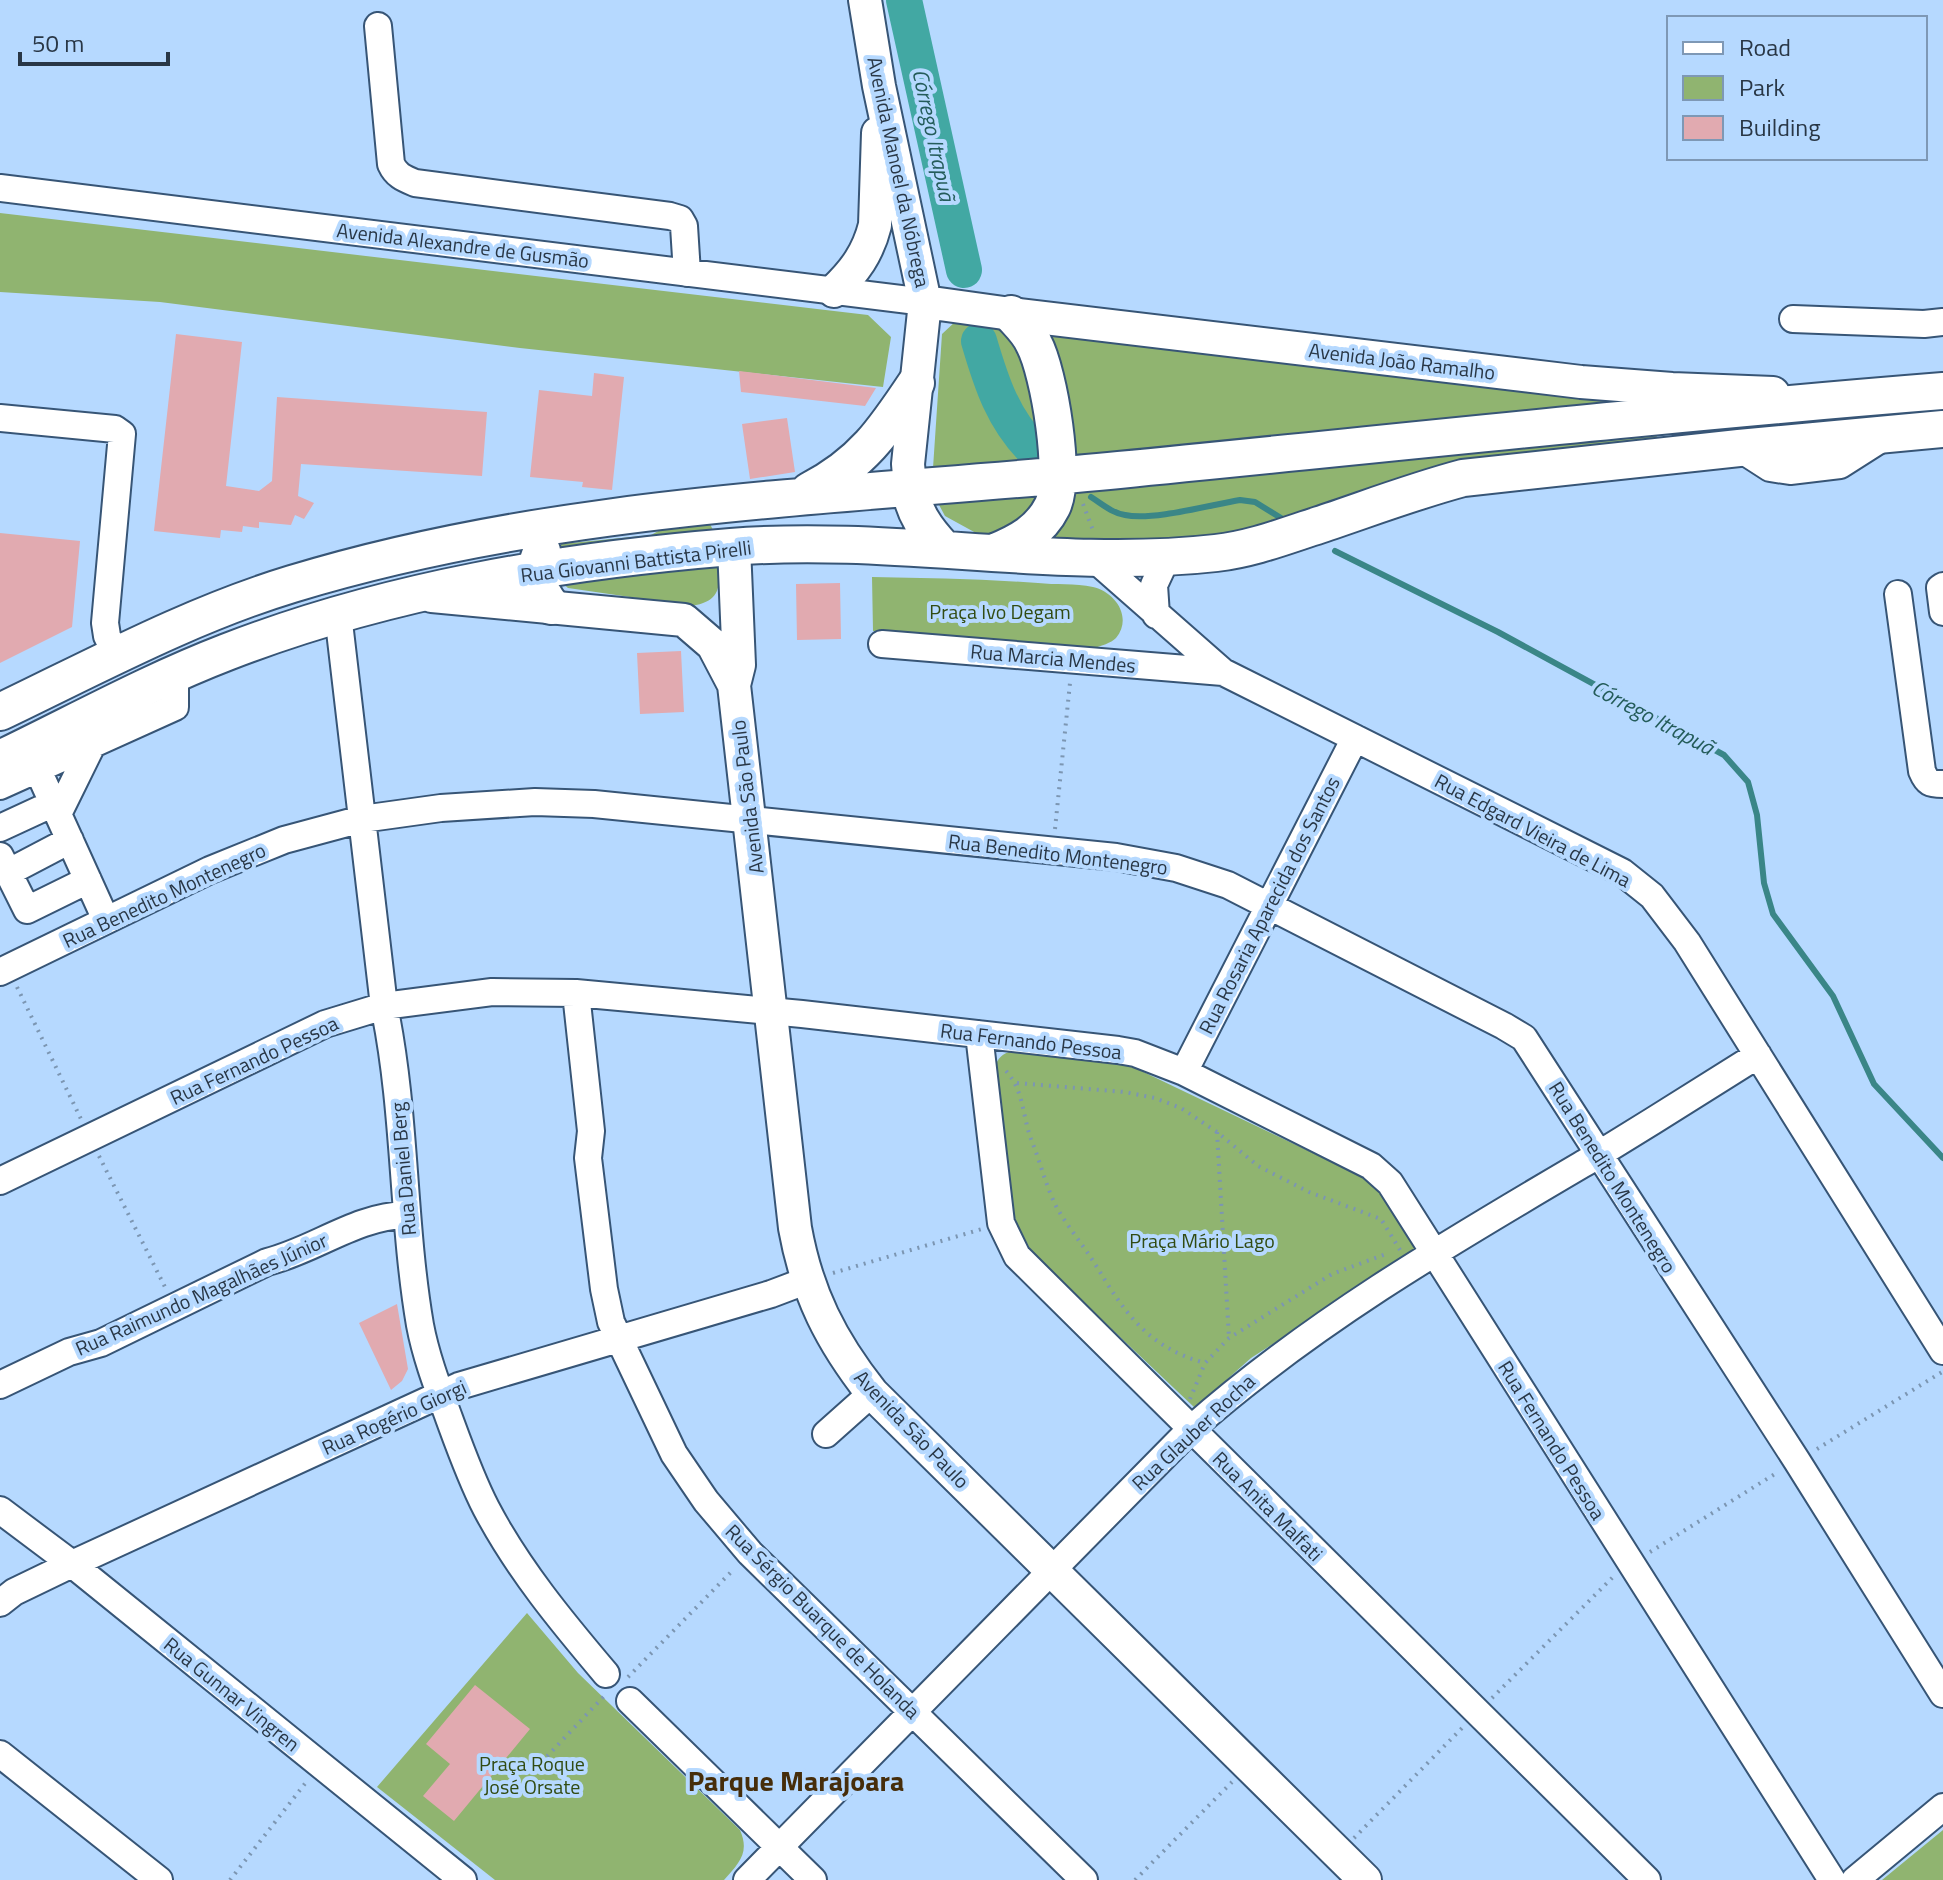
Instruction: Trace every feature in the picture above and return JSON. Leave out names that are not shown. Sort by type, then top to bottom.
[{"type":"highway","points":[[995,552],[1021,541],[1036,529],[1054,505],[1058,484],[1058,455],[1040,360],[1034,343],[1011,314]]},
{"type":"highway","points":[[800,496],[856,461],[876,441],[916,383]]},
{"type":"highway","name":"Avenida João Ramalho","points":[[1058,484],[1943,391]]},
{"type":"highway","name":"Rua Giovanni Battista Pirelli","points":[[0,759],[170,675],[230,651],[338,614],[536,570],[734,547],[817,543],[1097,557],[1167,557],[1249,547],[1463,478],[1943,429]]},
{"type":"highway","points":[[0,712],[221,608],[351,567],[448,543],[637,513],[800,496],[910,487],[1058,484]]},
{"type":"highway","points":[[910,487],[916,512],[943,548]]},
{"type":"highway","points":[[708,506],[726,525],[734,547]]},
{"type":"highway","points":[[551,606],[537,584],[540,553],[558,540],[607,533],[637,513]]},
{"type":"main road","name":"Avenida Manoel da Nóbrega","points":[[865,0],[879,86],[925,302],[908,464],[910,487]]},
{"type":"main road","points":[[834,291],[862,260],[875,225],[879,86]]},
{"type":"main road","name":"Avenida João Ramalho","points":[[925,302],[1581,382],[1672,389],[1881,396]]},
{"type":"main road","name":"Avenida São Paulo","points":[[734,547],[739,665],[734,685],[795,1228],[808,1280],[827,1329],[872,1393],[1365,1880]]},
{"type":"main road","points":[[417,595],[684,620],[711,610],[737,595]]},
{"type":"main road","name":"Avenida São Paulo","points":[[684,620],[713,645],[734,685]]},
{"type":"street","points":[[378,26],[391,164],[402,178],[415,183],[680,219],[684,226],[687,273]]},
{"type":"street","name":"Avenida Alexandre de Gusmão","points":[[0,188],[925,302]]},
{"type":"street","points":[[1793,319],[1943,322]]},
{"type":"street","points":[[0,418],[115,429],[122,434],[105,623],[107,636],[117,656]]},
{"type":"street","name":"Rua Edgard Vieira de Lima","points":[[1097,557],[1156,615],[1223,672],[1622,872],[1652,896],[1667,914],[1758,1055],[1943,1351]]},
{"type":"street","points":[[1156,615],[1154,585],[1167,557]]},
{"type":"street","points":[[1943,586],[1940,588],[1943,612]]},
{"type":"street","points":[[1898,594],[1922,771],[1926,781],[1943,784]]},
{"type":"street","name":"Rua Daniel Berg","points":[[338,614],[390,1036],[405,1169],[406,1215],[422,1336],[460,1451],[486,1508],[553,1611],[620,1684],[813,1880]]},
{"type":"street","name":"Rua Marcia Mendes","points":[[882,644],[1223,672]]},
{"type":"street","points":[[0,786],[175,707],[175,686],[170,675]]},
{"type":"street","name":"Rua Rosaria Aparecida dos Santos","points":[[1184,1072],[1355,738]]},
{"type":"street","points":[[0,828],[56,808],[92,745]]},
{"type":"street","points":[[38,770],[70,840],[83,882],[101,923]]},
{"type":"street","name":"Rua Benedito Montenegro","points":[[4,970],[210,870],[284,840],[362,819],[441,808],[535,802],[594,804],[1116,857],[1176,868],[1228,885],[1524,1038],[1943,1694]]},
{"type":"street","points":[[70,840],[4,864],[27,910],[83,882]]},
{"type":"street","name":"Rua Fernando Pessoa","points":[[0,1181],[325,1024],[384,1006],[492,992],[576,993],[771,1011],[979,1046],[1126,1052],[1184,1072],[1371,1166],[1390,1183],[1832,1880]]},
{"type":"street","name":"Rua Sérgio Buarque de Holanda","points":[[576,993],[591,1131],[588,1158],[604,1289],[617,1339],[674,1454],[706,1501],[750,1553],[1084,1880]]},
{"type":"street","name":"Rua Anita Malfati","points":[[979,1046],[1001,1223],[1017,1256],[1647,1880]]},
{"type":"street","name":"Rua Glauber Rocha","points":[[747,1880],[1191,1429],[1261,1369],[1405,1258],[1433,1252],[1758,1055]]},
{"type":"street","name":"Rua Raimundo Magalhães Júnior","points":[[0,1385],[69,1352],[101,1343],[267,1262],[286,1257],[374,1218],[406,1215]]},
{"type":"street","name":"Rua Rogério Giorgi","points":[[0,1603],[14,1592],[72,1564],[459,1386],[771,1294],[808,1280]]},
{"type":"street","points":[[826,1434],[872,1393]]},
{"type":"street","name":"Rua Gunnar Vingren","points":[[0,1510],[72,1564],[463,1880]]},
{"type":"street","points":[[0,1754],[159,1880]]},
{"type":"street","points":[[1855,1880],[1943,1807]]},
{"type":"path","points":[[1058,484],[1083,503],[1097,557]]},
{"type":"path","points":[[1052,851],[1073,659]]},
{"type":"path","points":[[4,970],[175,1307]]},
{"type":"path","points":[[979,1046],[997,1060],[1017,1083],[1027,1128],[1056,1206],[1113,1295],[1151,1338],[1179,1356],[1205,1363]]},
{"type":"path","points":[[1017,1083],[1096,1088],[1155,1098],[1181,1108],[1217,1132],[1258,1166],[1309,1192],[1381,1219],[1405,1258],[1332,1274],[1229,1338],[1205,1363],[1188,1403],[1171,1408]]},
{"type":"path","points":[[1217,1132],[1229,1338]]},
{"type":"path","points":[[808,1280],[1001,1223]]},
{"type":"path","points":[[536,1768],[750,1553]]},
{"type":"path","points":[[1338,1853],[1607,1581],[1630,1565]]},
{"type":"path","points":[[230,1880],[320,1765]]},
{"type":"path","points":[[1135,1880],[1248,1767]]},
{"type":"green space","points":[[0,213],[868,315],[891,337],[883,387],[520,348],[160,302],[0,292]]},
{"type":"green space","points":[[956,321],[1632,401],[1660,441],[1217,543],[996,544],[945,516],[938,503],[933,468],[942,334]]},
{"type":"green space","points":[[675,522],[709,522],[713,530],[709,534],[560,547],[561,544],[651,535]]},
{"type":"green space","points":[[719,565],[716,593],[708,601],[692,606],[568,588],[562,583]]},
{"type":"green space","name":"Praça Ivo Degam","points":[[872,577],[1086,586],[1108,594],[1119,606],[1123,622],[1116,638],[1094,648],[873,631]]},
{"type":"green space","name":"Praça Mário Lago","points":[[1015,1050],[1131,1066],[1363,1177],[1380,1192],[1418,1251],[1251,1358],[1195,1408],[1046,1267],[1029,1247],[1017,1225],[1011,1203],[993,1073],[1000,1058]]},
{"type":"green space","name":"Praça Roque José Orsate","points":[[527,1613],[578,1673],[740,1830],[743,1851],[724,1880],[495,1880],[377,1787]]},
{"type":"green space","points":[[1943,1830],[1943,1880],[1882,1880]]},
{"type":"building","points":[[176,334],[242,342],[226,486],[259,491],[272,481],[277,397],[487,412],[482,476],[301,464],[298,496],[314,503],[304,519],[295,515],[291,525],[259,522],[259,528],[243,526],[242,532],[221,530],[220,538],[154,531]]},
{"type":"building","points":[[739,371],[876,388],[865,406],[741,392]]},
{"type":"building","points":[[594,373],[624,377],[612,490],[582,487],[583,482],[530,477],[539,390],[592,396]]},
{"type":"building","points":[[787,418],[795,472],[750,479],[742,424]]},
{"type":"building","points":[[0,533],[80,541],[72,627],[0,663]]},
{"type":"building","points":[[840,583],[841,639],[797,640],[796,584]]},
{"type":"building","points":[[681,651],[684,712],[640,714],[637,653]]},
{"type":"building","points":[[397,1304],[408,1369],[402,1381],[391,1390],[359,1323]]},
{"type":"building","points":[[475,1685],[530,1729],[454,1821],[423,1796],[450,1764],[426,1744]]},
{"type":"waterway","name":"Córrego Itrapuã","points":[[904,0],[964,270]]},
{"type":"waterway","name":"Córrego Itrapuã","points":[[979,341],[1006,413],[1035,451]]},
{"type":"waterway","name":"Córrego Itrapuã","points":[[1091,497],[1125,515],[1165,514],[1240,500],[1255,502],[1281,518]]},
{"type":"waterway","name":"Córrego Itrapuã","points":[[1335,551],[1498,632],[1724,755],[1748,782],[1757,815],[1764,883],[1773,914],[1833,996],[1874,1084],[1943,1158]]},
{"type":"district","name":"Parque Marajoara","points":[[796,1780]]}]
